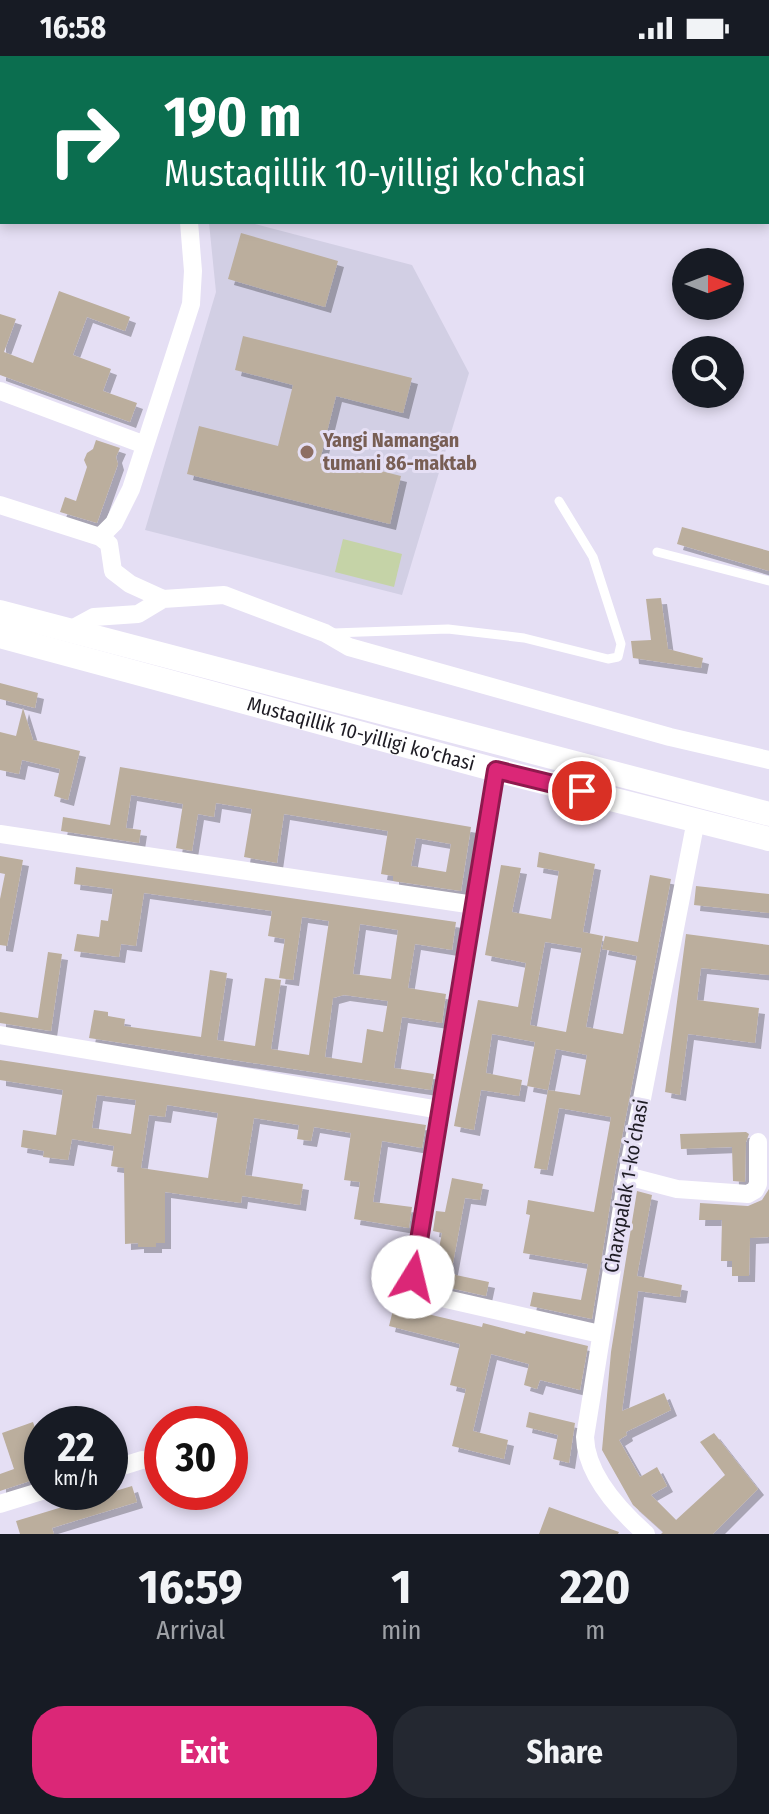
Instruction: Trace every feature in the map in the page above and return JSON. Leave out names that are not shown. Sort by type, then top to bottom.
[{"type":"main road","name":"Mustaqillik 10-yilligi ko'chasi","points":[[0,612],[769,814]]},
{"type":"main road","name":"Mustaqillik 10-yilligi ko'chasi","points":[[0,636],[496,770],[769,839]]},
{"type":"street","points":[[100,537],[114,523],[131,489],[191,304],[193,271],[189,224]]},
{"type":"street","points":[[0,391],[145,445]]},
{"type":"street","points":[[0,505],[100,537],[109,544],[113,571],[130,584],[163,599]]},
{"type":"street","points":[[70,630],[94,617],[138,614],[163,599],[224,595],[325,633],[349,647],[670,737],[769,760]]},
{"type":"street","points":[[496,770],[413,1277],[415,1288],[424,1294],[600,1334]]},
{"type":"street","name":"Charxpalak 1-koʻchasi","points":[[646,1534],[626,1515],[585,1454],[585,1437],[627,1176],[696,820]]},
{"type":"street","points":[[0,834],[474,905]]},
{"type":"street","points":[[0,1035],[440,1110]]},
{"type":"street","points":[[627,1176],[677,1189],[748,1194],[758,1184],[758,1142]]},
{"type":"street","points":[[128,1464],[142,1460]]},
{"type":"street","points":[[0,1504],[24,1497]]},
{"type":"lane","points":[[325,633],[448,629],[524,638],[608,659],[618,657],[621,644],[593,557],[559,501]]},
{"type":"lane","points":[[657,552],[769,581]]},
{"type":"shaded area","name":"Yangi Namangan tumani 86-maktab","points":[[209,224],[255,224],[412,265],[469,373],[402,595],[145,530],[216,292]]},
{"type":"green space","points":[[343,539],[402,554],[394,587],[335,572]]},
{"type":"building","points":[[241,233],[338,261],[325,307],[228,279]]},
{"type":"building","points":[[59,291],[130,317],[125,331],[87,317],[73,355],[111,369],[103,391],[137,403],[130,422],[0,375],[0,314],[16,319],[4,352],[33,363]]},
{"type":"building","points":[[243,336],[412,378],[403,413],[336,396],[321,456],[401,476],[390,524],[187,474],[199,426],[278,446],[293,385],[235,370]]},
{"type":"building","points":[[96,440],[120,448],[116,457],[118,464],[97,523],[60,512],[65,497],[76,501],[87,467],[84,460]]},
{"type":"building","points":[[682,527],[769,551],[769,571],[677,544]]},
{"type":"building","points":[[661,598],[668,649],[703,658],[701,668],[633,658],[631,641],[651,640],[646,599]]},
{"type":"building","points":[[0,683],[38,693],[35,708],[0,699]]},
{"type":"building","points":[[23,708],[33,740],[80,751],[68,800],[54,796],[60,769],[22,760],[19,774],[0,770],[0,732],[16,736]]},
{"type":"building","points":[[120,767],[471,827],[461,891],[393,881],[393,876],[381,874],[388,831],[284,814],[277,863],[244,857],[252,809],[216,803],[214,817],[198,814],[192,851],[176,848],[183,804],[131,795],[126,828],[141,830],[139,843],[61,831],[63,817],[110,825]],"holes":[[[416,838],[451,844],[446,872],[411,866]]]},
{"type":"building","points":[[539,852],[595,864],[583,932],[603,936],[586,1027],[623,1034],[637,956],[602,949],[605,936],[638,942],[650,875],[671,879],[615,1174],[592,1319],[530,1306],[533,1292],[581,1300],[588,1264],[523,1253],[530,1215],[526,1214],[528,1200],[594,1212],[611,1117],[559,1108],[547,1170],[534,1168],[548,1090],[527,1086],[535,1042],[492,1034],[486,1073],[522,1080],[519,1096],[481,1090],[474,1130],[454,1126],[478,1000],[518,1007],[526,963],[485,955],[501,865],[521,868],[512,912],[551,919],[559,871],[537,867]],"holes":[[[545,942],[582,948],[566,1032],[530,1025]],[[556,1049],[587,1055],[580,1095],[548,1090]]]},
{"type":"building","points":[[0,856],[23,860],[7,946],[0,945],[0,899],[5,874],[0,873]]},
{"type":"building","points":[[76,867],[456,922],[452,950],[415,944],[408,988],[446,994],[442,1023],[402,1017],[394,1068],[434,1074],[431,1090],[89,1038],[94,1010],[125,1019],[124,1026],[201,1037],[210,970],[227,973],[217,1040],[255,1046],[265,978],[281,980],[271,1049],[309,1055],[329,921],[302,917],[293,980],[279,978],[285,939],[268,936],[272,911],[144,893],[136,946],[121,944],[119,957],[74,951],[77,934],[99,937],[101,920],[108,921],[113,889],[74,884]],"holes":[[[360,924],[398,930],[391,979],[353,974]],[[344,995],[388,1001],[383,1032],[367,1029],[362,1063],[325,1057],[333,998]]]},
{"type":"building","points":[[696,886],[769,894],[769,913],[694,905]]},
{"type":"building","points":[[686,934],[769,945],[769,975],[701,968],[697,1000],[759,1008],[755,1043],[688,1034],[680,1095],[665,1092]]},
{"type":"building","points":[[48,952],[62,954],[51,1031],[0,1023],[0,1012],[38,1018]]},
{"type":"building","points":[[0,1060],[426,1125],[422,1148],[382,1141],[373,1202],[412,1207],[409,1228],[354,1219],[360,1182],[344,1180],[351,1133],[314,1127],[311,1141],[297,1139],[299,1125],[254,1118],[245,1175],[303,1184],[300,1205],[242,1196],[241,1203],[165,1192],[165,1243],[156,1243],[156,1247],[125,1244],[124,1168],[111,1166],[114,1146],[72,1139],[68,1160],[43,1157],[44,1151],[21,1147],[23,1130],[56,1135],[63,1090],[0,1080]],"holes":[[[97,1095],[136,1100],[131,1134],[92,1128]],[[167,1105],[218,1113],[208,1178],[141,1168],[149,1115],[165,1117]]]},
{"type":"building","points":[[680,1134],[749,1134],[745,1182],[733,1181],[732,1147],[681,1149]]},
{"type":"building","points":[[452,1178],[483,1184],[480,1200],[465,1198],[451,1274],[489,1282],[486,1296],[432,1284],[442,1233],[433,1231],[436,1211],[445,1212]]},
{"type":"building","points":[[769,1189],[769,1237],[750,1238],[749,1276],[732,1276],[732,1261],[721,1261],[722,1220],[699,1220],[700,1203],[748,1206],[762,1200]]},
{"type":"building","points":[[637,1191],[652,1195],[637,1276],[682,1285],[680,1297],[638,1291],[622,1411],[664,1393],[671,1410],[626,1432],[627,1435],[619,1440],[640,1477],[657,1467],[667,1486],[651,1495],[676,1520],[725,1475],[700,1442],[714,1433],[758,1489],[713,1534],[661,1534],[663,1532],[633,1505],[602,1450],[611,1352]]},
{"type":"building","points":[[394,1306],[482,1327],[483,1323],[588,1346],[580,1390],[540,1380],[537,1389],[524,1385],[529,1364],[491,1354],[473,1431],[508,1440],[504,1459],[452,1446],[466,1389],[450,1385],[460,1344],[389,1326]]},
{"type":"building","points":[[529,1412],[575,1423],[569,1463],[553,1459],[558,1435],[526,1427]]},
{"type":"building","points":[[24,1425],[24,1483],[0,1491],[0,1474],[14,1469],[2,1433]]},
{"type":"building","points":[[132,1486],[137,1502],[128,1505],[128,1487]]},
{"type":"building","points":[[549,1507],[619,1532],[539,1534]]},
{"type":"building","points":[[52,1510],[111,1510],[52,1528],[54,1534],[20,1534],[16,1521]]},
{"type":"place","name":"Yangi Namangan tumani 86-maktab","points":[[307,452]]},
{"type":"route","points":[[413,1277],[496,770],[582,791]]}]
